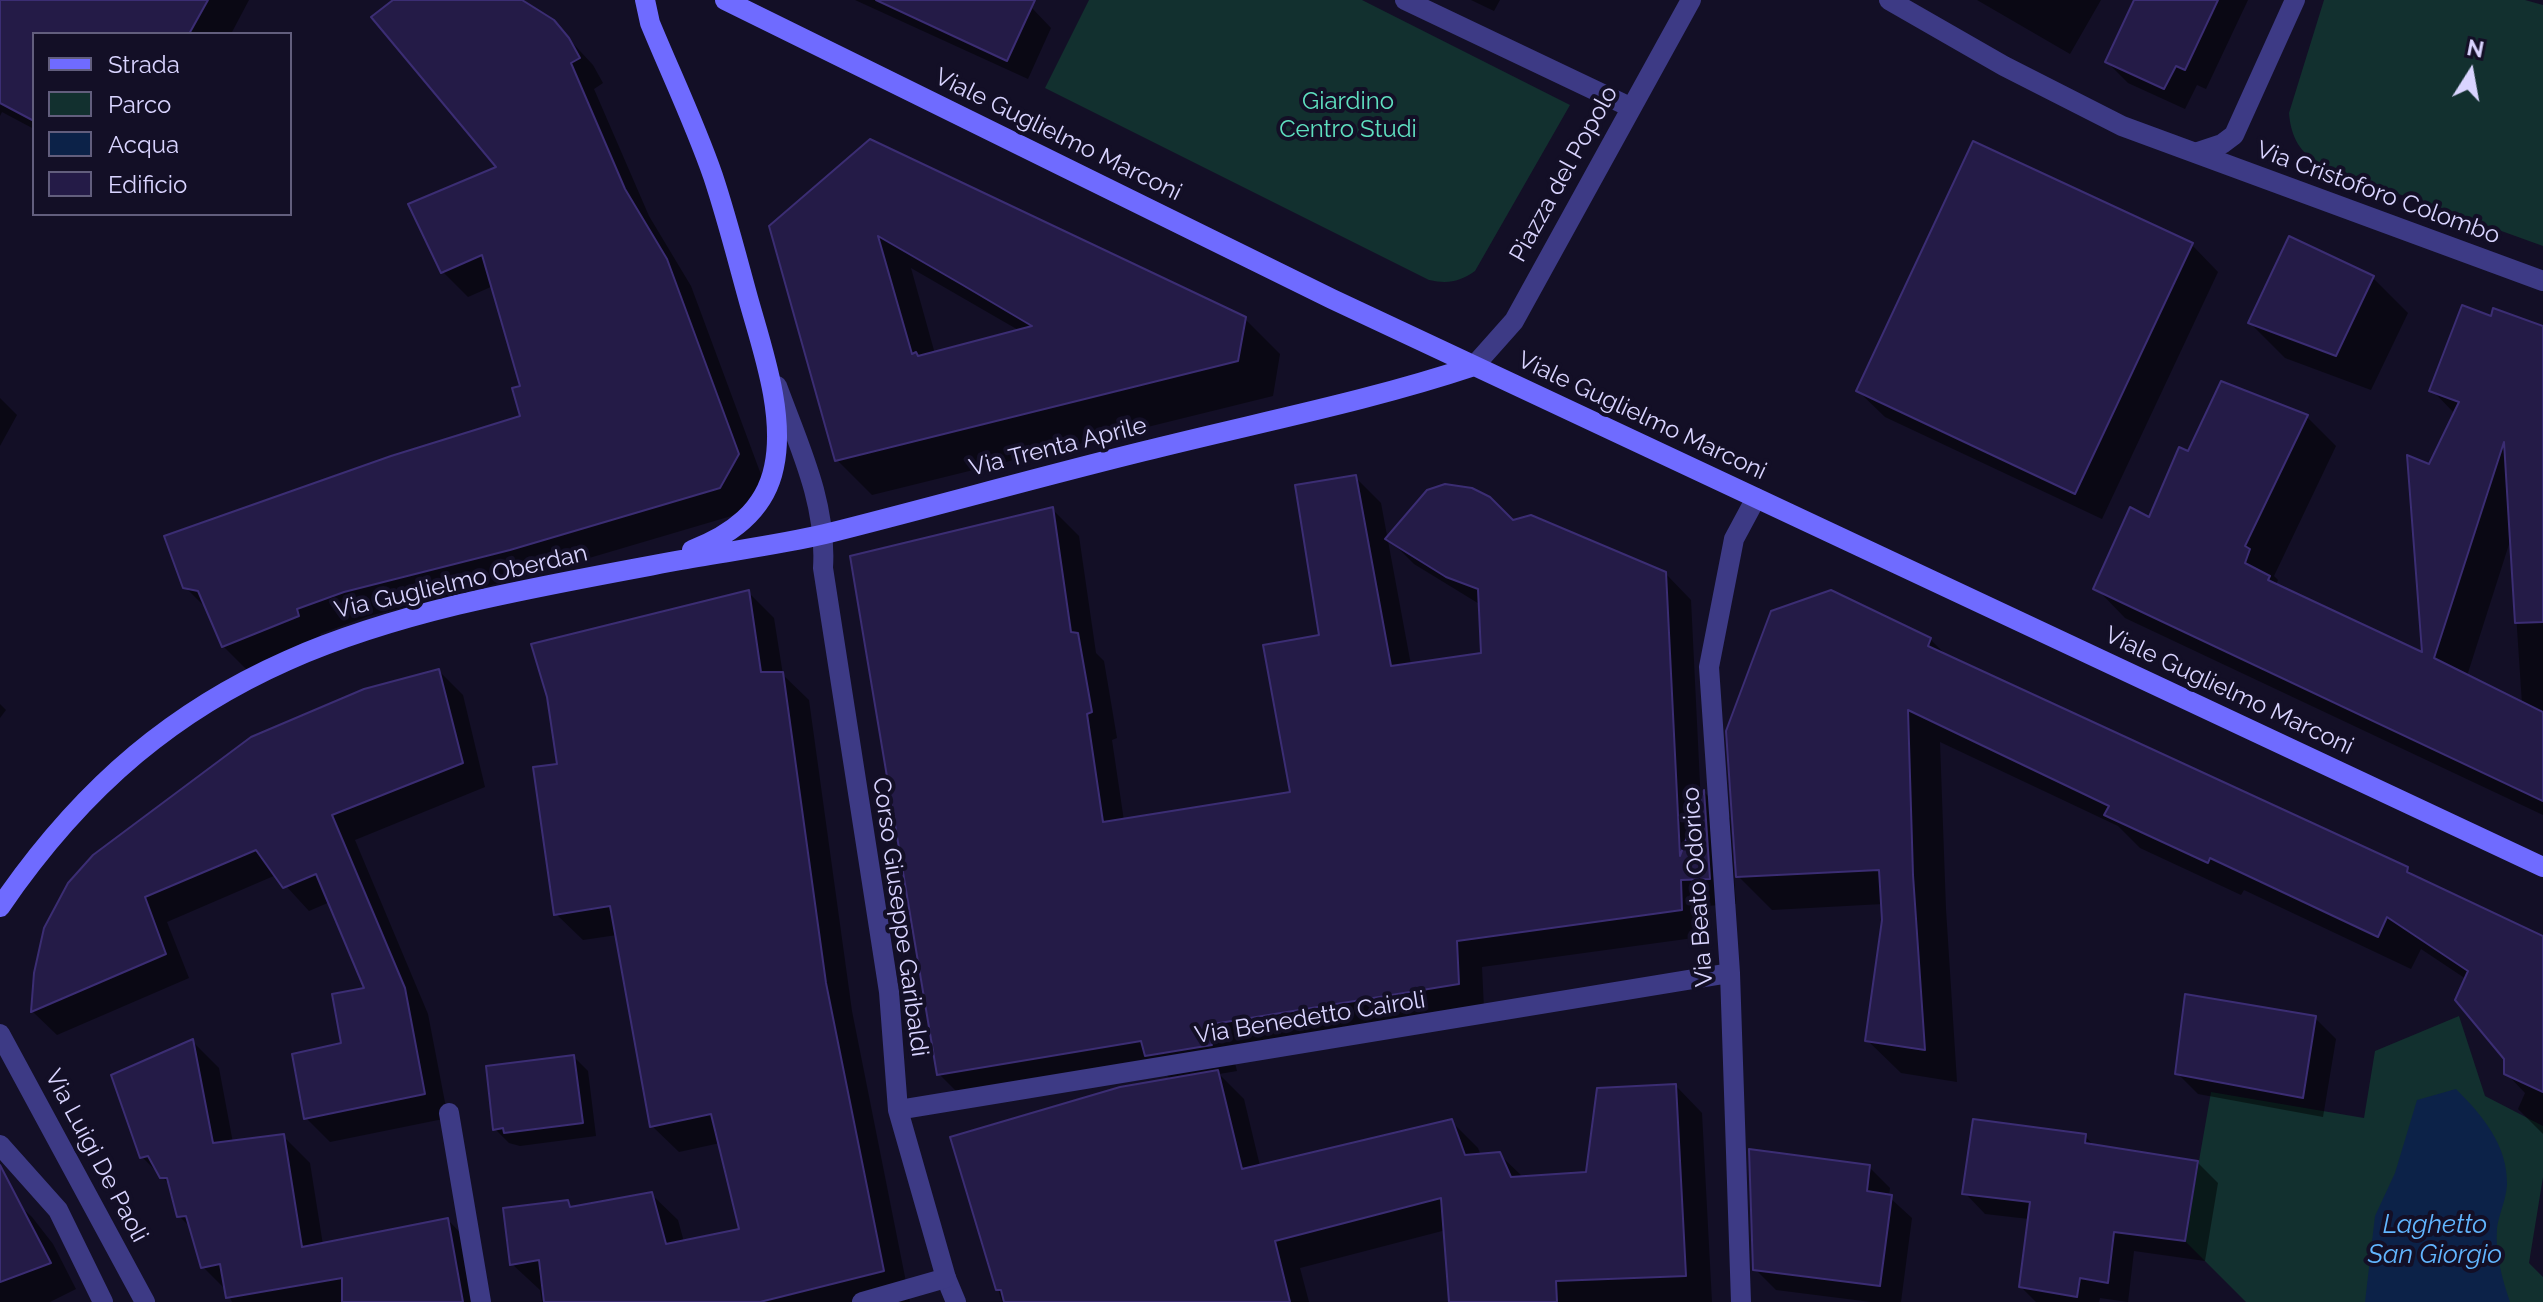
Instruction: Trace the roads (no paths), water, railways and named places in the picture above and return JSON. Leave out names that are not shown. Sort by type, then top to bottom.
[{"type":"main road","points":[[645,0],[650,23],[713,175],[765,356],[775,421],[775,466],[763,497],[744,522],[714,541],[651,566]]},
{"type":"main road","name":"Viale Guglielmo Marconi","points":[[725,0],[1474,366],[2541,861]]},
{"type":"main road","name":"Via Trenta Aprile","points":[[651,566],[825,533],[1141,452],[1409,388],[1474,366]]},
{"type":"main road","name":"Via Guglielmo Oberdan","points":[[0,907],[77,807],[148,742],[246,677],[332,639],[388,622],[504,594],[651,566]]},
{"type":"street","points":[[1405,0],[1630,107]]},
{"type":"street","name":"Piazza del Popolo","points":[[1474,366],[1514,321],[1691,0]]},
{"type":"street","points":[[1889,0],[2004,66],[2122,126],[2195,153],[2222,144],[2234,135],[2295,0]]},
{"type":"street","name":"Via Cristoforo Colombo","points":[[2195,153],[2543,281]]},
{"type":"street","name":"Corso Giuseppe Garibaldi","points":[[765,356],[813,482],[825,533],[823,568],[889,992],[898,1110],[946,1278],[956,1302]]},
{"type":"street","name":"Via Beato Odorico","points":[[1741,1302],[1730,973],[1709,667],[1734,539],[1756,498]]},
{"type":"street","name":"Via Benedetto Cairoli","points":[[898,1110],[1730,973]]},
{"type":"street","name":"Via Luigi De Paoli","points":[[0,1034],[145,1302]]},
{"type":"street","points":[[449,1113],[481,1302]]},
{"type":"street","points":[[0,1145],[58,1210],[103,1302]]},
{"type":"street","points":[[862,1302],[946,1278]]},
{"type":"water","name":"Laghetto San Giorgio","points":[[2456,1089],[2484,1120],[2503,1157],[2507,1185],[2497,1228],[2497,1247],[2510,1302],[2365,1302],[2375,1216],[2395,1173],[2417,1100]]},
{"type":"park label","name":"Giardino Centro Studi","points":[[1348,116]]}]
